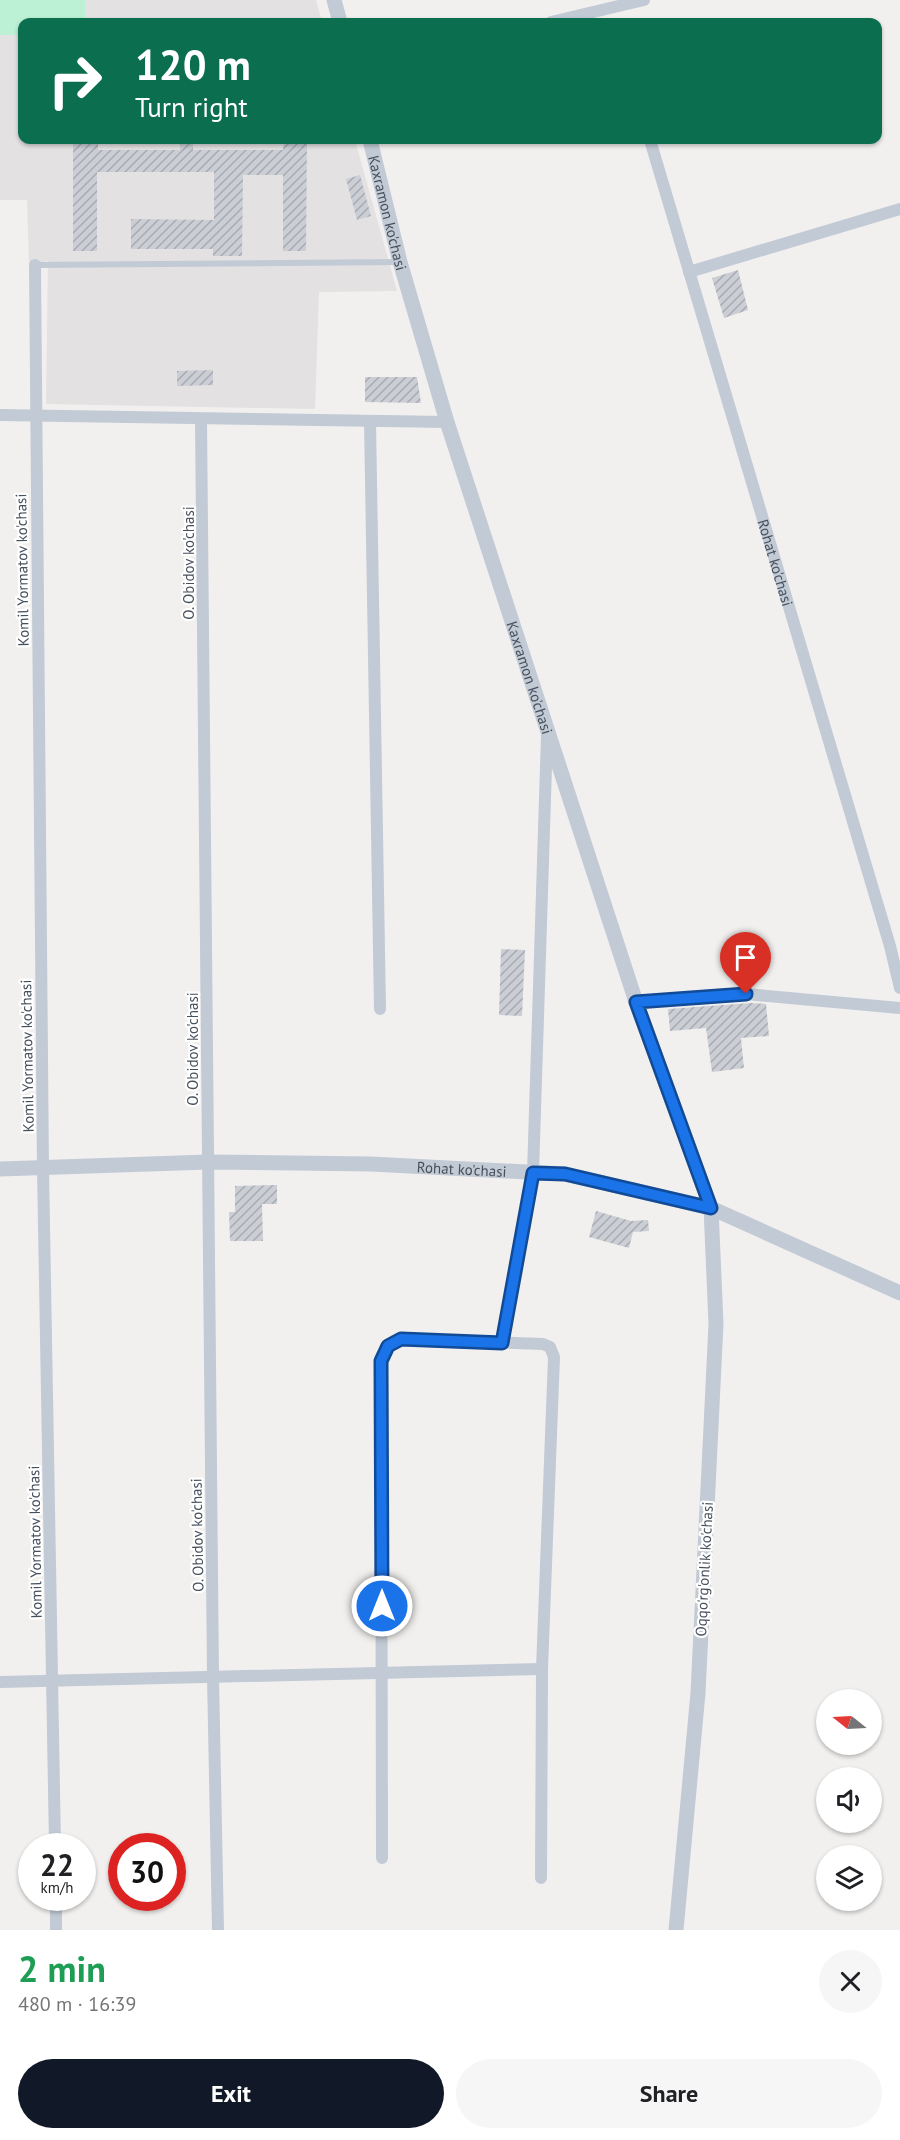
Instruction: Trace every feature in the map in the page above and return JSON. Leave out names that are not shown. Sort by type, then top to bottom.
[{"type":"street","points":[[334,0],[339,18]]},
{"type":"street","points":[[570,18],[639,1]]},
{"type":"street","points":[[612,9],[615,18]]},
{"type":"street","name":"Kaxramon ko'chasi","points":[[371,144],[400,262],[447,422],[636,1002],[711,1208]]},
{"type":"street","name":"Rohat ko'chasi","points":[[651,144],[887,935],[900,988]]},
{"type":"street","points":[[688,272],[900,209]]},
{"type":"street","name":"Komil Yormatov ko'chasi","points":[[35,265],[43,1169],[55,1833]]},
{"type":"street","points":[[0,415],[201,420],[447,422]]},
{"type":"street","name":"O. Obidov ko'chasi","points":[[201,420],[213,1677],[218,1930]]},
{"type":"street","points":[[370,422],[380,1009]]},
{"type":"street","points":[[502,1343],[533,1173],[547,729]]},
{"type":"street","points":[[636,1002],[746,994],[900,1008]]},
{"type":"street","name":"Rohat ko'chasi","points":[[0,1169],[208,1162],[371,1164],[565,1174],[711,1208],[900,1293]]},
{"type":"street","name":"Oqqo'rg'onlik ko'chasi","points":[[676,1930],[698,1693],[716,1324],[711,1208]]},
{"type":"street","points":[[382,1858],[381,1361],[388,1346],[401,1339],[543,1344],[550,1347],[554,1357],[542,1669],[541,1878]]},
{"type":"street","points":[[0,1682],[542,1669]]},
{"type":"street","points":[[56,1911],[56,1930]]},
{"type":"lane","points":[[35,265],[400,262]]},
{"type":"shaded area","points":[[0,0],[316,0],[321,18],[18,18],[18,144],[356,144],[397,291],[319,292],[315,409],[46,404],[48,261],[29,264],[27,200],[0,200]]},
{"type":"green space","points":[[0,0],[85,0],[85,18],[18,18],[18,35],[0,35]]},
{"type":"building","points":[[73,144],[98,144],[98,150],[180,150],[180,144],[193,144],[193,150],[283,150],[284,144],[307,144],[306,251],[283,251],[283,175],[243,175],[242,256],[213,256],[213,249],[131,249],[131,219],[214,220],[214,172],[97,172],[97,251],[73,251]]},
{"type":"building","points":[[360,175],[371,216],[357,220],[346,179]]},
{"type":"building","points":[[738,270],[748,310],[724,318],[712,278]]},
{"type":"building","points":[[213,370],[213,385],[177,386],[177,371]]},
{"type":"building","points":[[365,377],[417,377],[421,403],[365,402]]},
{"type":"building","points":[[501,949],[525,950],[522,1016],[499,1015]]},
{"type":"building","points":[[766,1004],[769,1036],[741,1038],[744,1068],[712,1072],[706,1028],[670,1031],[668,1009]]},
{"type":"building","points":[[277,1185],[277,1204],[262,1204],[263,1241],[230,1241],[229,1212],[235,1212],[235,1186]]},
{"type":"building","points":[[596,1211],[631,1221],[648,1220],[649,1231],[633,1232],[629,1248],[589,1237]]},
{"type":"route","points":[[382,1606],[381,1361],[388,1346],[401,1339],[502,1343],[533,1173],[565,1174],[711,1208],[636,1002],[746,994]]}]
